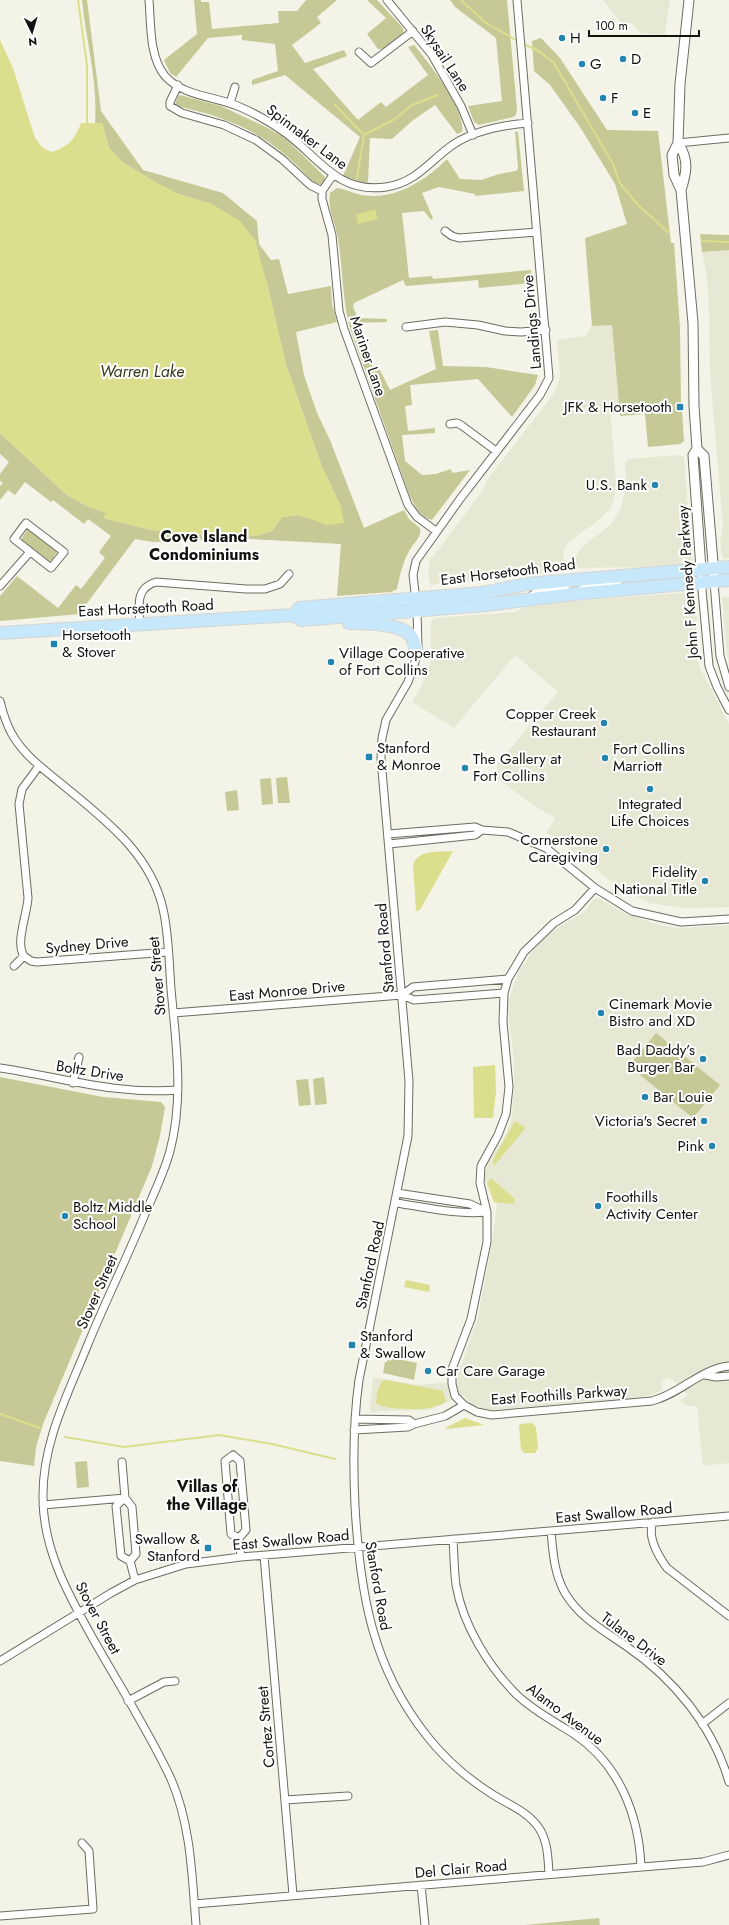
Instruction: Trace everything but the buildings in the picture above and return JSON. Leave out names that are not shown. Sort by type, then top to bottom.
[{"type":"main road","name":"East Horsetooth Road","points":[[0,633],[140,624],[298,617],[417,604],[527,584],[729,567]]},
{"type":"main road","name":"East Horsetooth Road","points":[[417,604],[485,605],[574,594],[729,580]]},
{"type":"main road","points":[[298,617],[308,625],[363,623],[401,629],[408,633],[412,638],[416,655]]},
{"type":"street","name":"Spinnaker Lane","points":[[149,0],[156,56],[165,76],[192,93],[230,103],[268,121],[287,134],[333,175],[360,186],[382,188],[401,183],[424,170],[452,145],[462,139],[505,125],[528,123]]},
{"type":"street","name":"Skysail Lane","points":[[387,0],[427,49],[462,106],[473,135]]},
{"type":"street","name":"Landings Drive","points":[[417,604],[413,575],[416,561],[436,531],[546,386],[549,371],[517,0]]},
{"type":"street","name":"John F Kennedy Parkway","points":[[689,0],[680,84],[678,143],[672,155],[674,175],[681,190],[692,316],[692,386],[697,449],[693,455],[701,583],[709,666],[717,687],[729,710]]},
{"type":"street","points":[[359,52],[371,62],[413,31]]},
{"type":"street","points":[[178,85],[170,102],[170,106],[174,110],[224,125],[256,140],[282,159],[310,185],[322,191],[333,175]]},
{"type":"street","points":[[230,103],[235,87]]},
{"type":"street","points":[[678,143],[729,138]]},
{"type":"street","name":"Mariner Lane","points":[[322,191],[322,199],[332,236],[337,293],[344,329],[408,505],[417,517],[436,531]]},
{"type":"street","points":[[445,231],[452,236],[459,238],[538,232]]},
{"type":"street","points":[[406,327],[445,322],[478,324],[505,331],[521,332],[546,330]]},
{"type":"street","points":[[450,424],[457,423],[461,425],[496,451]]},
{"type":"street","name":"John F Kennedy Parkway","points":[[697,449],[704,456],[720,656],[729,687]]},
{"type":"street","points":[[26,523],[64,552],[51,568],[30,552],[14,539],[26,523]]},
{"type":"street","points":[[0,586],[30,552]]},
{"type":"street","points":[[140,624],[138,602],[140,593],[149,584],[156,582],[246,589],[266,589],[280,584],[289,574]]},
{"type":"street","points":[[574,594],[589,585],[614,583],[630,575]]},
{"type":"street","points":[[528,599],[535,593],[562,590],[570,580]]},
{"type":"street","name":"Stanford Road","points":[[417,604],[419,632],[416,655],[408,682],[386,720],[382,738],[381,759],[409,1081],[408,1136],[396,1202],[359,1380],[354,1419],[353,1459],[357,1548],[370,1625],[381,1659],[402,1700],[428,1737],[460,1770],[492,1794],[532,1819],[539,1828],[546,1844],[549,1874]]},
{"type":"street","name":"Stover Street","points":[[0,701],[1,713],[15,740],[39,766],[103,818],[138,854],[160,895],[167,929],[178,1090],[174,1129],[164,1169],[101,1312],[51,1436],[44,1466],[43,1505],[46,1529],[55,1562],[79,1612],[165,1767],[178,1797],[189,1841],[196,1925]]},
{"type":"street","points":[[24,956],[21,952],[20,943],[27,912],[28,898],[19,804],[22,789],[39,766]]},
{"type":"street","points":[[388,834],[475,827],[482,830],[508,832],[536,842],[559,856],[595,888],[632,911],[681,922],[729,919]]},
{"type":"street","points":[[389,844],[475,835],[482,830]]},
{"type":"street","points":[[354,1430],[408,1427],[445,1416],[464,1405],[455,1396],[452,1384],[452,1369],[471,1319],[487,1242],[487,1212],[480,1183],[481,1166],[504,1124],[509,1093],[507,1057],[502,1022],[504,993],[508,979],[524,952],[554,923],[575,910],[595,888]]},
{"type":"street","name":"Sydney Drive","points":[[14,966],[24,956],[31,962],[37,962],[168,952]]},
{"type":"street","name":"East Monroe Drive","points":[[402,995],[413,987],[508,979]]},
{"type":"street","name":"East Monroe Drive","points":[[173,1013],[402,995],[414,1000],[504,993]]},
{"type":"street","points":[[73,1083],[79,1057]]},
{"type":"street","name":"Boltz Drive","points":[[0,1068],[73,1083],[136,1091],[178,1090]]},
{"type":"street","points":[[397,1193],[470,1204],[487,1212]]},
{"type":"street","points":[[396,1202],[450,1211],[474,1213],[487,1212]]},
{"type":"street","name":"East Foothills Parkway","points":[[464,1405],[477,1412],[492,1415],[652,1401],[664,1398],[695,1378],[717,1368],[729,1366]]},
{"type":"street","points":[[705,1374],[716,1378],[729,1376]]},
{"type":"street","points":[[354,1419],[409,1420],[414,1424]]},
{"type":"street","points":[[239,1538],[231,1534],[225,1461],[234,1455],[240,1461],[246,1530],[239,1538],[241,1557]]},
{"type":"street","points":[[122,1462],[124,1498],[132,1507],[136,1554],[130,1561]]},
{"type":"street","points":[[43,1505],[124,1498]]},
{"type":"street","points":[[124,1498],[116,1506],[121,1556],[130,1561],[135,1580]]},
{"type":"street","name":"East Swallow Road","points":[[0,1661],[79,1612],[135,1580],[186,1564],[241,1557],[729,1516]]},
{"type":"street","points":[[652,1522],[651,1525],[654,1543],[667,1568],[729,1616]]},
{"type":"street","name":"Tulane Drive","points":[[551,1531],[556,1572],[566,1593],[576,1608],[598,1629],[626,1646],[662,1675],[689,1705],[702,1724],[720,1757],[729,1782]]},
{"type":"street","name":"Alamo Avenue","points":[[453,1539],[456,1584],[459,1596],[483,1651],[501,1677],[517,1694],[542,1716],[581,1739],[595,1752],[614,1776],[623,1790],[635,1821],[639,1841],[641,1867]]},
{"type":"street","name":"Cortez Street","points":[[264,1556],[292,1896]]},
{"type":"street","points":[[128,1701],[164,1682],[175,1681]]},
{"type":"street","points":[[702,1724],[729,1703]]},
{"type":"street","points":[[285,1800],[348,1796]]},
{"type":"street","points":[[0,1916],[93,1909],[89,1851],[82,1843]]},
{"type":"street","name":"Del Clair Road","points":[[194,1904],[703,1862],[729,1856]]},
{"type":"street","points":[[421,1885],[425,1925]]},
{"type":"shaded area","points":[[82,0],[87,0],[101,111],[143,170],[223,193],[257,221],[259,244],[271,260],[279,259],[288,294],[331,286],[332,304],[337,322],[296,332],[304,375],[317,413],[330,440],[364,528],[404,510],[409,519],[420,528],[419,536],[408,553],[404,563],[397,589],[391,592],[337,596],[341,544],[231,538],[153,542],[135,539],[79,614],[0,621],[0,596],[17,576],[58,608],[76,585],[81,589],[105,558],[99,552],[111,536],[88,519],[84,524],[53,500],[51,502],[25,482],[15,495],[8,490],[0,500],[0,486],[3,483],[0,481],[0,474],[9,462],[0,454],[0,433],[67,495],[89,507],[107,513],[104,518],[151,530],[206,535],[217,531],[256,536],[272,531],[282,517],[299,515],[313,519],[341,507],[322,467],[286,365],[267,283],[212,204],[178,194],[122,162],[109,148],[102,123],[95,123],[95,92]]},
{"type":"shaded area","points":[[194,0],[209,2],[212,29],[279,23],[278,11],[297,11],[306,0],[337,0],[317,17],[321,23],[292,45],[305,63],[344,50],[347,56],[313,69],[358,120],[381,102],[386,107],[428,75],[408,47],[414,45],[445,86],[458,111],[462,122],[462,132],[457,134],[435,105],[412,121],[392,139],[370,138],[368,182],[362,182],[343,176],[360,137],[285,75],[252,85],[252,80],[278,71],[275,44],[242,40],[242,35],[208,38],[176,77],[170,73],[164,60],[197,34]]},
{"type":"shaded area","points":[[367,0],[377,0],[403,28],[404,34],[385,49],[378,49],[367,34],[386,18]]},
{"type":"shaded area","points":[[450,0],[507,0],[517,109],[516,115],[513,117],[479,125],[474,122],[468,106],[502,101],[496,38],[455,7]]},
{"type":"shaded area","points":[[603,0],[670,0],[665,35],[642,33],[631,23],[623,25]]},
{"type":"shaded area","points":[[541,38],[560,58],[607,130],[658,131],[671,243],[674,243],[680,328],[681,403],[678,404],[678,411],[682,411],[684,441],[680,444],[648,447],[645,414],[620,416],[612,325],[592,326],[585,238],[627,224],[615,184],[580,127],[550,85],[534,71],[532,41]]},
{"type":"shaded area","points":[[180,95],[221,106],[268,128],[286,139],[325,177],[324,183],[321,185],[313,182],[292,161],[259,136],[234,123],[175,105],[178,96]]},
{"type":"shaded area","points":[[515,131],[518,132],[524,191],[475,196],[475,194],[439,187],[422,193],[433,218],[431,220],[424,211],[402,213],[409,278],[432,276],[433,279],[531,270],[532,283],[479,288],[478,280],[406,286],[403,280],[354,303],[353,307],[358,318],[387,319],[387,322],[355,323],[354,327],[375,371],[380,370],[390,390],[436,369],[429,331],[438,330],[443,366],[486,367],[538,375],[535,385],[512,417],[478,379],[410,385],[412,405],[405,406],[408,431],[435,428],[435,433],[402,435],[405,461],[422,475],[436,474],[451,469],[452,473],[470,470],[432,520],[420,513],[409,494],[350,328],[345,306],[340,250],[329,199],[330,193],[337,188],[361,195],[373,196],[397,192],[419,182],[447,159],[460,179],[481,180],[499,174],[516,171],[518,168]]},
{"type":"shaded area","points":[[700,234],[729,235],[729,250],[702,252]]},
{"type":"shaded area","points":[[729,250],[729,558],[725,559],[722,556],[720,540],[723,526],[710,374],[707,278],[702,252]]},
{"type":"shaded area","points":[[612,325],[619,406],[610,407],[616,482],[614,500],[609,510],[601,518],[568,543],[563,552],[564,561],[561,570],[553,573],[435,584],[431,587],[428,576],[430,559],[482,491],[487,480],[552,396],[558,384],[560,375],[557,340],[586,336],[592,326]]},
{"type":"shaded area","points":[[679,455],[684,457],[692,560],[689,563],[646,567],[576,568],[575,559],[580,549],[611,524],[621,508],[626,485],[625,463],[628,459]]},
{"type":"shaded area","points":[[28,529],[57,552],[52,560],[49,561],[21,539]]},
{"type":"shaded area","points":[[692,592],[696,596],[696,629],[700,668],[729,724],[729,907],[683,908],[649,903],[617,886],[557,838],[546,833],[555,818],[533,805],[498,779],[497,764],[558,692],[515,655],[454,728],[412,702],[422,685],[431,661],[431,621],[435,618],[515,612],[522,608],[564,602]]},
{"type":"shaded area","points":[[722,597],[729,597],[729,665],[726,645]]},
{"type":"shaded area","points":[[287,777],[290,803],[278,803],[276,778]]},
{"type":"shaded area","points":[[271,778],[273,804],[262,805],[260,779]]},
{"type":"shaded area","points":[[237,790],[239,810],[227,811],[225,792]]},
{"type":"shaded area","points":[[598,898],[626,914],[663,926],[678,928],[729,925],[729,1463],[703,1466],[697,1407],[685,1405],[680,1400],[687,1396],[687,1394],[674,1381],[667,1377],[661,1382],[663,1388],[660,1391],[651,1395],[635,1398],[489,1410],[472,1404],[463,1395],[430,1410],[381,1411],[371,1413],[370,1408],[373,1377],[419,1385],[458,1381],[458,1372],[478,1317],[493,1238],[497,1204],[494,1202],[485,1181],[485,1174],[488,1162],[505,1136],[511,1121],[514,1093],[514,1062],[508,1011],[509,1000],[518,973],[538,944],[553,931],[585,911],[593,900]]},
{"type":"shaded area","points":[[656,1033],[720,1085],[693,1118],[629,1066]]},
{"type":"shaded area","name":"Boltz Middle School","points":[[0,1077],[103,1097],[161,1102],[165,1107],[160,1136],[152,1166],[43,1424],[36,1447],[34,1466],[0,1461]]},
{"type":"shaded area","points":[[324,1077],[327,1104],[315,1105],[313,1079]]},
{"type":"shaded area","points":[[308,1079],[311,1105],[299,1106],[296,1080]]},
{"type":"shaded area","points":[[388,1357],[417,1363],[414,1380],[383,1373],[385,1362],[387,1362]]},
{"type":"shaded area","points":[[87,1461],[89,1487],[77,1488],[75,1462]]},
{"type":"shaded area","points":[[599,1918],[600,1925],[525,1925]]},
{"type":"water","name":"Warren Lake","points":[[0,40],[13,68],[35,138],[43,148],[52,152],[67,145],[76,134],[81,123],[102,123],[109,148],[122,162],[178,194],[212,204],[240,221],[255,240],[267,283],[286,365],[322,467],[341,507],[344,523],[327,525],[299,515],[282,517],[272,531],[256,536],[217,531],[206,535],[151,530],[103,518],[106,513],[89,507],[67,495],[0,433]]},
{"type":"water","points":[[375,209],[378,219],[358,224],[356,215]]},
{"type":"water","points":[[453,851],[420,910],[416,911],[413,865],[416,860],[419,856],[430,852]]},
{"type":"water","points":[[495,1065],[496,1092],[493,1118],[474,1118],[473,1067]]},
{"type":"water","points":[[515,1121],[525,1127],[524,1130],[494,1166],[493,1160]]},
{"type":"water","points":[[491,1178],[515,1199],[513,1204],[494,1202],[487,1183]]},
{"type":"water","points":[[406,1280],[430,1285],[429,1292],[404,1287]]},
{"type":"water","points":[[386,1380],[443,1391],[446,1402],[424,1409],[401,1409],[380,1405],[376,1403],[377,1393],[382,1381]]},
{"type":"water","points":[[465,1418],[484,1425],[446,1429],[447,1427]]},
{"type":"water","points":[[532,1423],[536,1427],[538,1448],[535,1453],[524,1453],[521,1449],[519,1427],[520,1424]]},
{"type":"waterway","points":[[78,0],[87,65],[87,123]]},
{"type":"waterway","points":[[461,0],[486,23],[518,41]]},
{"type":"waterway","points":[[522,43],[540,52],[554,63],[613,164],[620,183],[637,204],[669,233]]},
{"type":"waterway","points":[[364,135],[395,119],[412,105],[438,95]]},
{"type":"waterway","points":[[335,105],[364,135],[357,178]]},
{"type":"waterway","points":[[702,241],[729,242]]},
{"type":"waterway","points":[[0,1414],[40,1428]]},
{"type":"waterway","points":[[65,1437],[124,1447],[219,1435],[272,1444],[335,1459]]},
{"type":"place","name":"H","points":[[562,38]]},
{"type":"place","name":"D","points":[[623,59]]},
{"type":"place","name":"G","points":[[582,64]]},
{"type":"place","name":"F","points":[[603,98]]},
{"type":"place","name":"E","points":[[635,113]]},
{"type":"place","name":"JFK & Horsetooth","points":[[680,407]]},
{"type":"place","name":"U.S. Bank","points":[[655,485]]},
{"type":"place","name":"Horsetooth & Stover","points":[[54,644]]},
{"type":"place","name":"Village Cooperative of Fort Collins","points":[[331,662]]},
{"type":"place","name":"Copper Creek Restaurant","points":[[604,723]]},
{"type":"place","name":"Stanford & Monroe","points":[[369,757]]},
{"type":"place","name":"Fort Collins Marriott","points":[[605,758]]},
{"type":"place","name":"The Gallery at Fort Collins","points":[[465,768]]},
{"type":"place","name":"Integrated Life Choices","points":[[650,789]]},
{"type":"place","name":"Cornerstone Caregiving","points":[[606,849]]},
{"type":"place","name":"Fidelity National Title","points":[[705,881]]},
{"type":"place","name":"Cinemark Movie Bistro and XD","points":[[601,1013]]},
{"type":"place","name":"Bad Daddy’s Burger Bar","points":[[703,1059]]},
{"type":"place","name":"Bar Louie","points":[[645,1097]]},
{"type":"place","name":"Victoria's Secret","points":[[704,1121]]},
{"type":"place","name":"Pink","points":[[712,1146]]},
{"type":"place","name":"Foothills Activity Center","points":[[598,1206]]},
{"type":"place","name":"Boltz Middle School","points":[[65,1216]]},
{"type":"place","name":"Stanford & Swallow","points":[[352,1345]]},
{"type":"place","name":"Car Care Garage","points":[[428,1371]]},
{"type":"place","name":"Swallow & Stanford","points":[[208,1548]]},
{"type":"district","name":"Cove Island Condominiums","points":[[204,545]]},
{"type":"district","name":"Villas of the Village","points":[[207,1495]]}]
